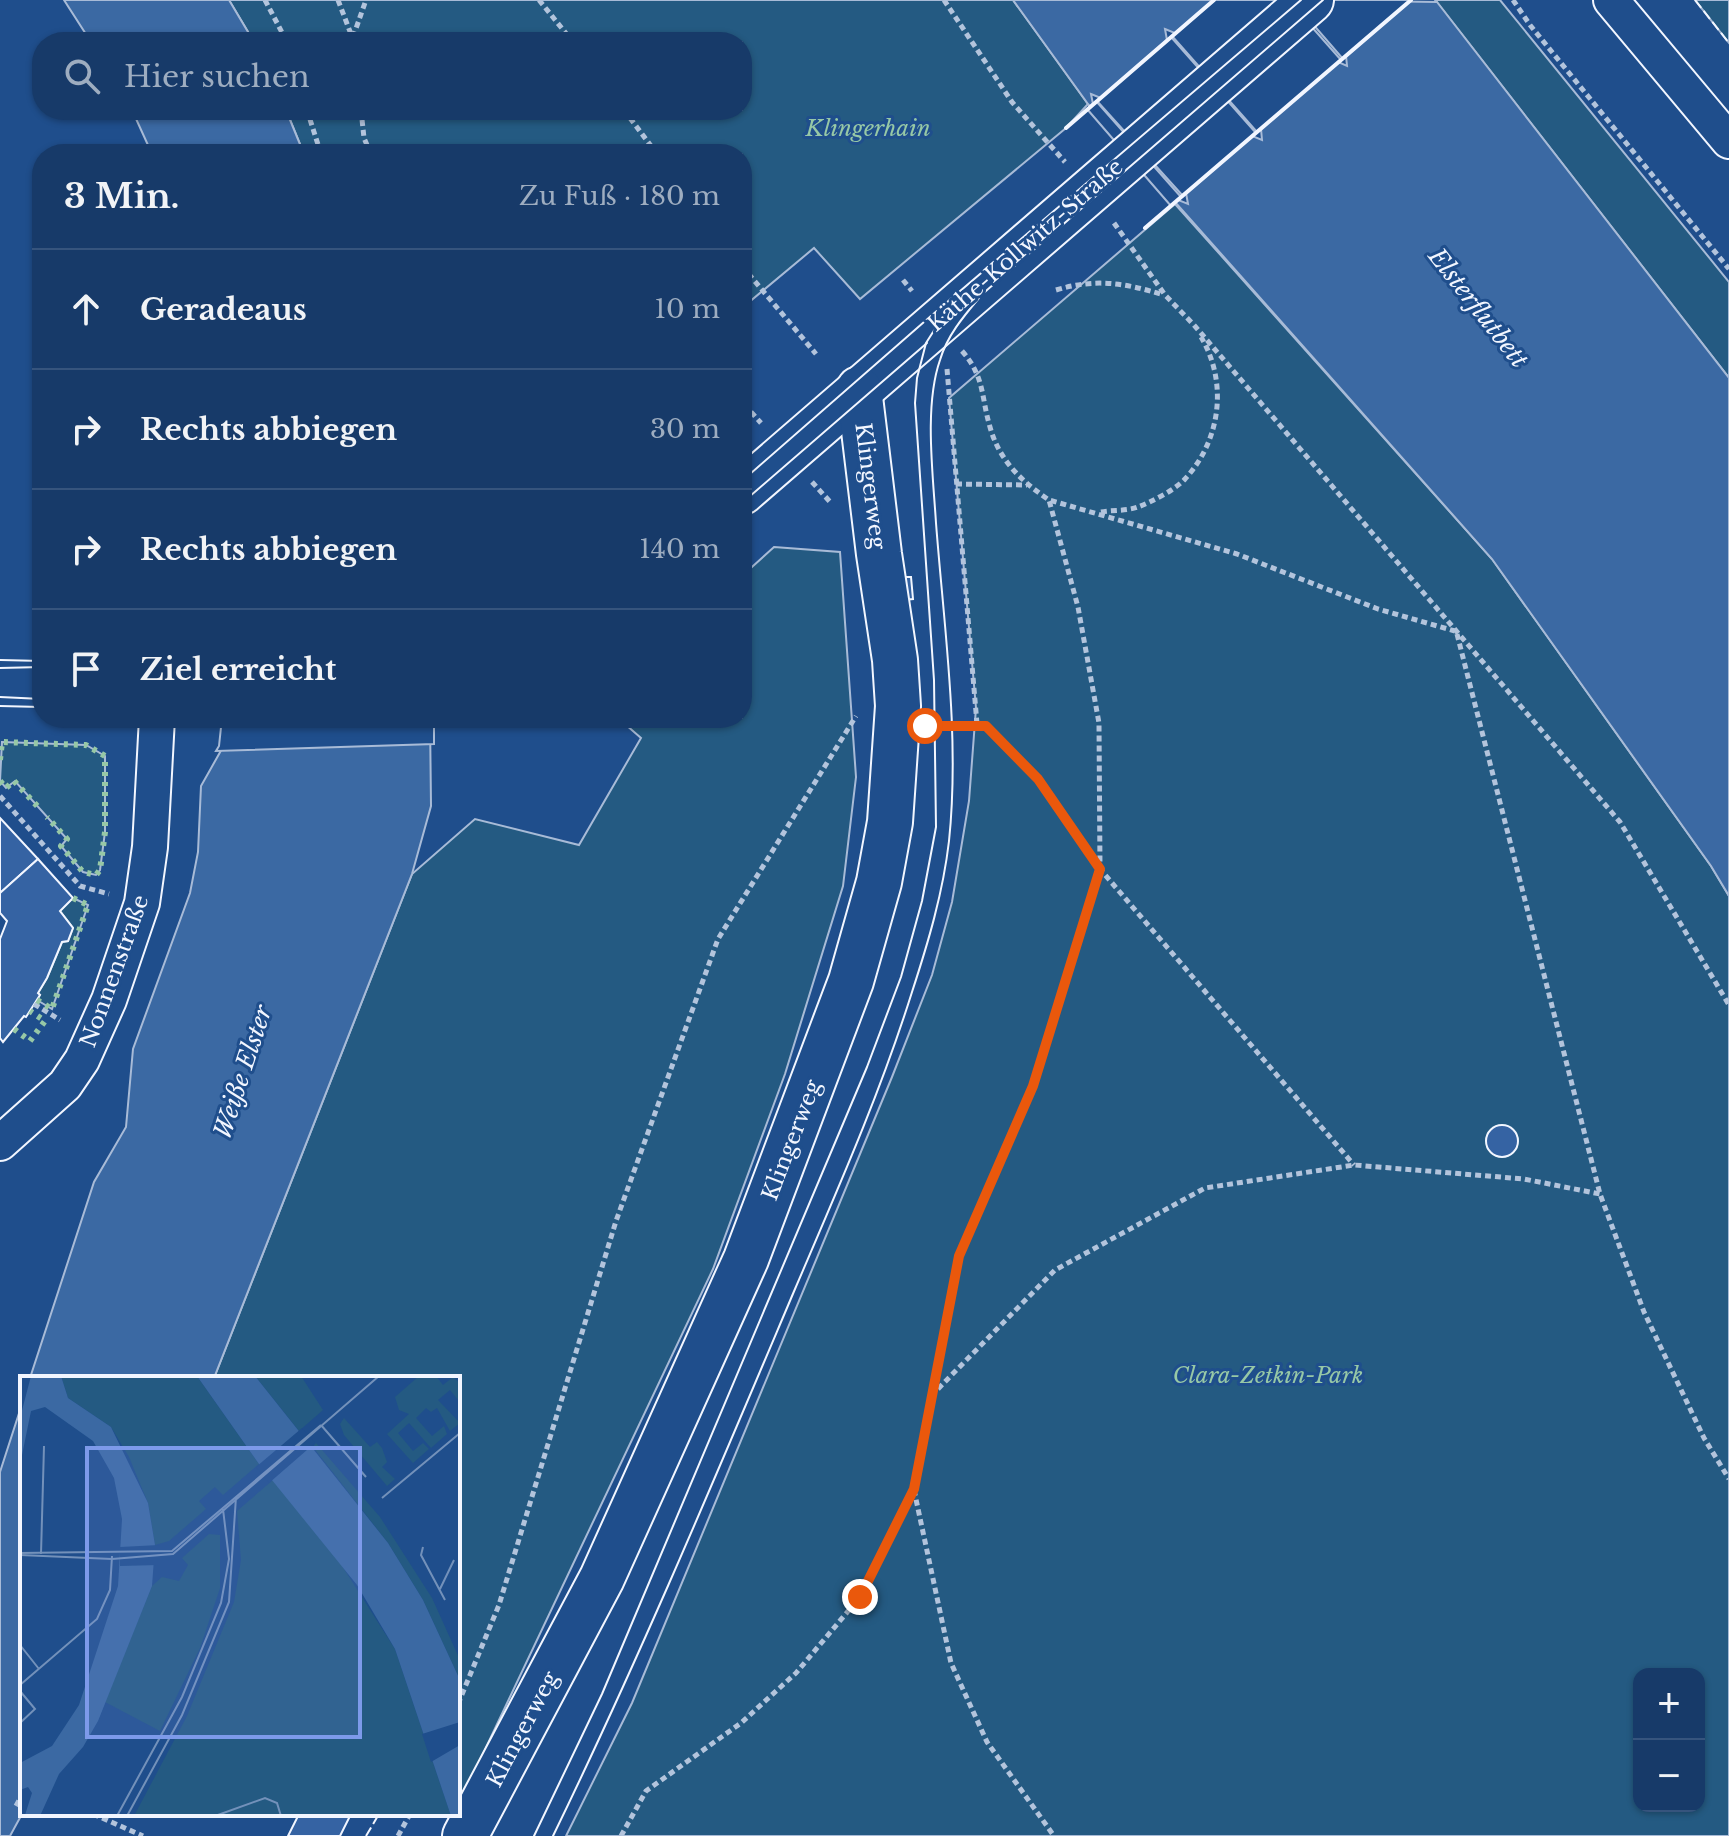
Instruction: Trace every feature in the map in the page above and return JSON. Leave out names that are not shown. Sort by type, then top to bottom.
[{"type":"main road","name":"Käthe-Kollwitz-Straße","points":[[752,483],[1311,0]]},
{"type":"main road","name":"Klingerweg","points":[[465,1836],[616,1549],[746,1259],[846,996],[879,882],[890,822],[898,706],[895,660],[859,389]]},
{"type":"main road","points":[[0,683],[32,684]]},
{"type":"street","points":[[1611,0],[1729,141]]},
{"type":"street","name":"Nonnenstraße","points":[[0,1143],[65,1085],[82,1060],[109,1000],[142,903],[150,847],[156,728]]},
{"type":"path","points":[[265,0],[282,32]]},
{"type":"path","points":[[338,0],[350,32]]},
{"type":"path","points":[[356,32],[366,0]]},
{"type":"path","points":[[539,0],[565,32]]},
{"type":"path","points":[[944,0],[1012,102],[1060,157]]},
{"type":"path","points":[[1513,0],[1729,269]]},
{"type":"path","points":[[310,120],[318,144]]},
{"type":"path","points":[[362,120],[367,144]]},
{"type":"path","points":[[632,120],[650,144]]},
{"type":"path","points":[[1121,232],[1165,295],[1620,822],[1729,1005]]},
{"type":"path","points":[[752,278],[816,354]]},
{"type":"path","points":[[1056,290],[1077,284],[1126,284],[1165,295]]},
{"type":"path","points":[[1096,512],[1136,508],[1184,481],[1201,457],[1216,424],[1218,387],[1211,353],[1194,325]]},
{"type":"path","points":[[946,359],[977,724]]},
{"type":"path","points":[[975,366],[997,446],[1011,468],[1049,500],[1237,554],[1378,609],[1456,631]]},
{"type":"path","points":[[956,484],[1028,485]]},
{"type":"path","points":[[621,1836],[646,1791],[741,1723],[796,1673],[860,1597],[914,1489],[959,1256],[1033,1086],[1100,869],[1099,723],[1078,607],[1049,500]]},
{"type":"path","points":[[1456,631],[1600,1194],[1644,1312],[1704,1438],[1729,1479]]},
{"type":"path","points":[[460,1699],[499,1605],[616,1221],[718,939],[849,726],[895,660]]},
{"type":"path","points":[[935,725],[986,726],[1038,779],[1100,869],[1354,1165]]},
{"type":"path","points":[[0,796],[80,886],[142,903]]},
{"type":"path","points":[[930,1396],[1055,1270],[1205,1188],[1354,1165],[1524,1179],[1600,1194]]},
{"type":"path","points":[[914,1489],[951,1663],[987,1742],[1054,1836]]},
{"type":"path","points":[[16,1806],[20,1799]]},
{"type":"path","points":[[98,1816],[143,1836]]},
{"type":"path","points":[[398,1836],[409,1816]]},
{"type":"green space","name":"Klingerhain","points":[[229,0],[1013,0],[1088,104],[1066,128],[860,299],[814,248],[752,300],[752,144],[300,144],[290,120],[752,120],[752,32],[248,32]]},
{"type":"green space","points":[[1435,0],[1500,0],[1729,282],[1729,378]]},
{"type":"green space","points":[[1695,0],[1729,0],[1729,43]]},
{"type":"green space","name":"Clara-Zetkin-Park","points":[[1175,204],[1492,559],[1711,866],[1729,896],[1729,1836],[566,1836],[632,1703],[932,975],[952,902],[969,801],[976,708],[949,398]]},
{"type":"green space","points":[[774,547],[840,552],[856,777],[843,886],[785,1074],[713,1269],[462,1798],[460,1376],[215,1376],[412,874],[475,819],[579,845],[641,738],[630,728],[752,728],[752,567]]},
{"type":"green space","points":[[2,742],[86,745],[105,756],[105,832],[100,870],[96,875],[83,872],[61,846],[67,839],[15,781],[6,788],[0,781]]},
{"type":"green space","points":[[73,898],[88,905],[52,1009],[37,1000],[38,993],[62,942],[68,941],[73,928],[60,911]]},
{"type":"water","points":[[64,0],[229,0],[248,32],[85,32]]},
{"type":"water","name":"Elsterflutbett","points":[[1013,0],[1282,0],[1338,62],[1347,66],[1346,56],[1296,0],[1437,2],[1729,378],[1729,896],[1711,866],[1492,559],[1088,104]],"holes":[[[1165,29],[1175,33],[1261,129],[1262,140],[1252,136],[1167,40]],[[1091,94],[1101,98],[1186,193],[1188,204],[1178,200],[1093,104]]]},
{"type":"water","points":[[137,120],[290,120],[300,144],[147,144]]},
{"type":"water","name":"Weiße Elster","points":[[359,728],[430,728],[431,806],[412,874],[215,1376],[31,1376],[94,1182],[126,1127],[133,1049],[190,893],[198,852],[201,786],[223,747]]},
{"type":"water","points":[[20,1410],[21,1816],[10,1836],[0,1836],[0,1472]]},
{"type":"pier","points":[[1214,0],[1288,0],[1341,60],[1257,132],[1172,36]]},
{"type":"pier","points":[[1292,0],[1411,0],[1343,59]]},
{"type":"pier","points":[[1171,37],[1256,133],[1183,196],[1097,101]]},
{"type":"pier","points":[[1096,101],[1181,197],[1171,206],[1087,109]]},
{"type":"pier","points":[[221,728],[434,728],[434,744],[216,751]]},
{"type":"building","points":[[902,577],[911,577],[913,599],[904,600]]},
{"type":"building","points":[[0,818],[38,859],[0,893]]},
{"type":"building","points":[[38,859],[73,898],[60,911],[73,928],[68,941],[62,942],[38,993],[40,995],[26,1017],[3,1042],[0,1038],[0,939],[7,921],[0,913],[0,893]]},
{"type":"building","points":[[1502,1125],[1513,1130],[1518,1141],[1513,1152],[1502,1157],[1491,1152],[1486,1141],[1491,1130]]},
{"type":"building","points":[[298,1816],[350,1816],[340,1836],[288,1836]]},
{"type":"tram line","points":[[752,472],[1301,0]]},
{"type":"tram line","points":[[972,303],[1323,0]]},
{"type":"tram line","points":[[534,1836],[602,1694],[867,1067],[901,977],[922,901],[936,827],[934,680],[915,403],[917,378],[926,343],[958,293]]},
{"type":"tram line","points":[[553,1836],[617,1701],[842,1179],[886,1068],[929,936],[949,841],[953,762],[950,682],[932,462],[932,398],[947,343],[979,298]]},
{"type":"tram line","points":[[752,494],[927,343]]},
{"type":"tram line","points":[[0,668],[32,667]]},
{"type":"tram line","points":[[0,697],[32,699]]},
{"type":"hedge","points":[[0,760],[2,742],[86,745],[105,756],[105,832],[100,870],[96,875],[83,872],[61,846],[67,839],[47,817]]},
{"type":"hedge","points":[[0,781],[6,788],[14,781],[39,808]]},
{"type":"hedge","points":[[37,1000],[52,1009],[88,905],[73,898]]},
{"type":"hedge","points":[[14,1029],[30,1041],[45,1021],[30,1011]]},
{"type":"fence","points":[[1695,0],[1729,43]]},
{"type":"fence","points":[[366,1836],[378,1816]]},
{"type":"wall","points":[[1066,128],[1214,0]]},
{"type":"wall","points":[[1145,228],[1411,0]]},
{"type":"route","points":[[860,1597],[914,1489],[959,1256],[1033,1086],[1100,869],[1038,779],[986,726],[925,726]]}]
